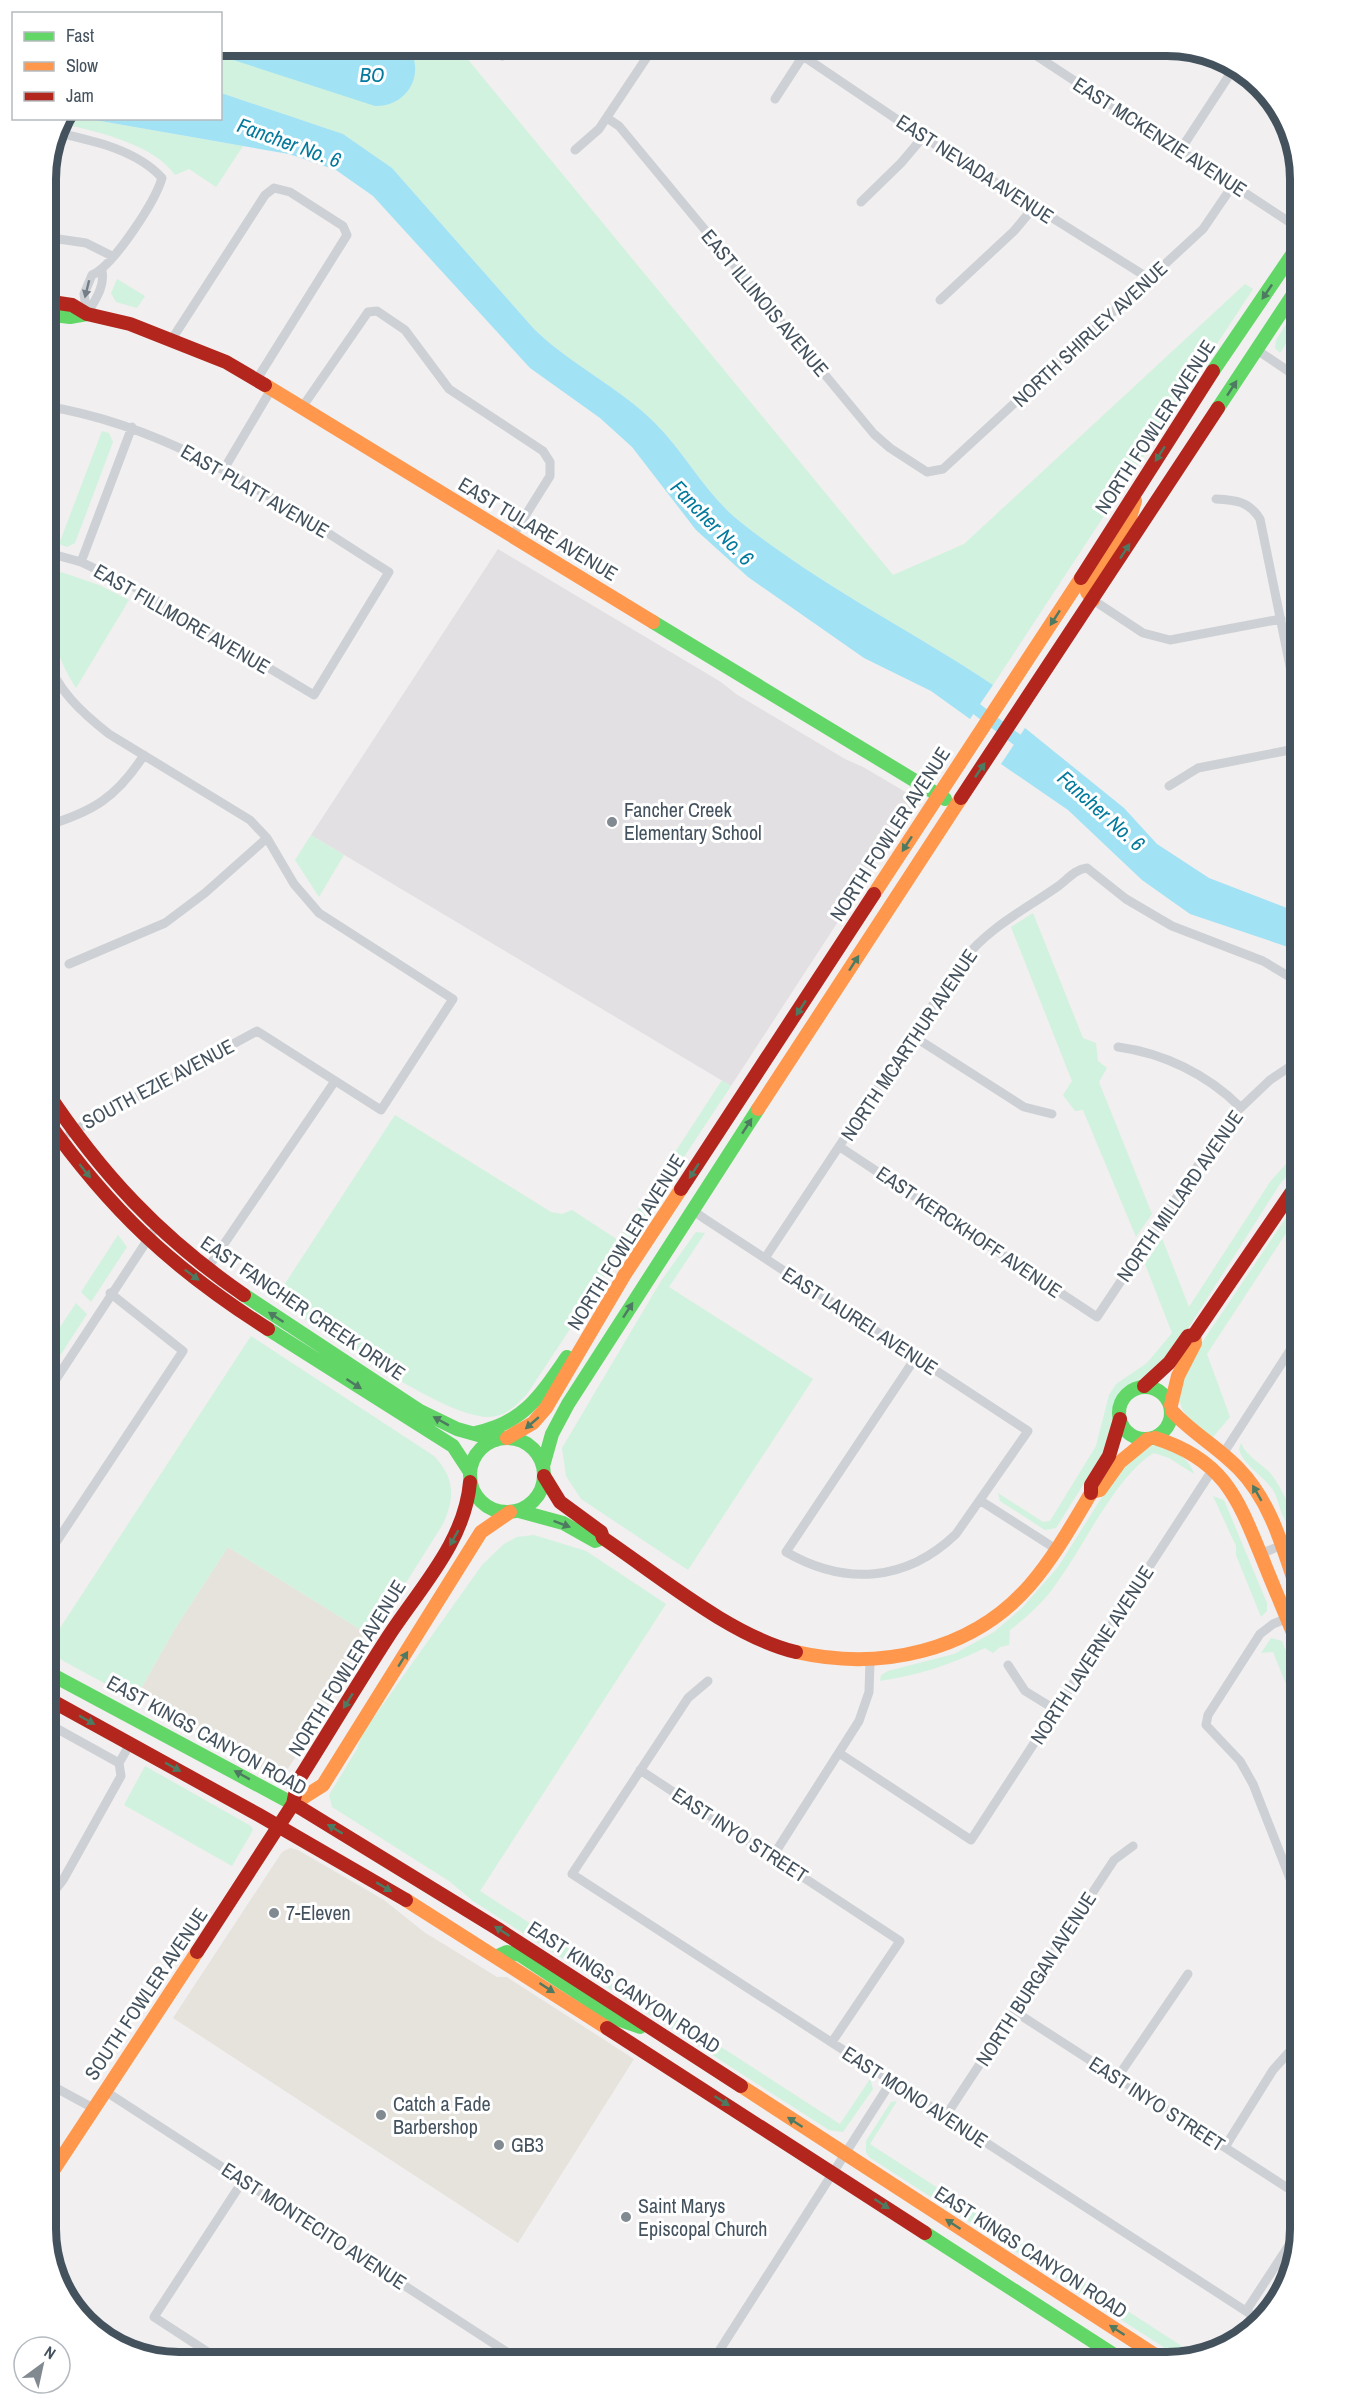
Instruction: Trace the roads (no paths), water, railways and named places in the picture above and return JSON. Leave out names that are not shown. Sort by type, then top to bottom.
[{"type":"main road","name":"NORTH FOWLER AVENUE","points":[[501,1439],[526,1428],[539,1417],[626,1274],[1290,258]]},
{"type":"main road","name":"NORTH FOWLER AVENUE","points":[[544,1471],[549,1440],[556,1425],[692,1210],[1290,299]]},
{"type":"main road","name":"EAST TULARE AVENUE","points":[[56,303],[72,305],[87,314],[130,324],[172,339],[226,362],[257,379],[512,537],[712,655],[956,806]]},
{"type":"main road","name":"EAST TULARE AVENUE","points":[[56,315],[70,317],[87,314]]},
{"type":"main road","points":[[1093,600],[1087,592],[1089,583],[1128,524],[1140,485]]},
{"type":"main road","name":"EAST FANCHER CREEK DRIVE","points":[[56,1106],[72,1131],[112,1180],[156,1227],[207,1269],[393,1393],[467,1434],[501,1439]]},
{"type":"main road","name":"EAST FANCHER CREEK DRIVE","points":[[56,1134],[102,1191],[146,1239],[221,1297],[453,1446],[470,1477]]},
{"type":"main road","points":[[603,1538],[595,1541],[563,1523],[489,1508],[474,1493],[470,1477],[478,1452],[501,1439],[526,1443],[533,1449],[544,1471],[549,1490],[557,1500],[601,1532],[603,1538],[758,1638],[813,1657],[870,1662],[920,1654],[973,1631],[996,1616],[1018,1597],[1056,1549],[1092,1492],[1091,1485],[1109,1456],[1120,1419],[1122,1400],[1132,1390],[1144,1386],[1168,1363],[1188,1336],[1194,1335],[1290,1195]]},
{"type":"main road","points":[[467,1434],[500,1427],[531,1409],[626,1274]]},
{"type":"main road","points":[[1092,1492],[1100,1490],[1120,1462],[1151,1438],[1166,1430],[1178,1376],[1196,1343],[1194,1335]]},
{"type":"main road","points":[[1144,1386],[1161,1391],[1171,1408],[1197,1437],[1223,1455],[1245,1475],[1257,1490],[1290,1571]]},
{"type":"main road","points":[[1120,1419],[1127,1432],[1141,1439],[1151,1438],[1187,1451],[1213,1469],[1238,1499],[1261,1554],[1290,1608]]},
{"type":"main road","points":[[293,1804],[323,1785],[481,1532],[538,1496],[544,1471]]},
{"type":"main road","name":"NORTH FOWLER AVENUE","points":[[293,1804],[298,1781],[388,1637],[456,1536],[468,1507],[470,1477]]},
{"type":"main road","name":"EAST KINGS CANYON ROAD","points":[[56,1677],[136,1717],[293,1804],[498,1929],[1150,2352]]},
{"type":"main road","name":"EAST KINGS CANYON ROAD","points":[[56,1703],[349,1865],[498,1956],[1110,2352]]},
{"type":"main road","name":"SOUTH FOWLER AVENUE","points":[[56,2167],[293,1804]]},
{"type":"main road","points":[[498,1956],[507,1952],[520,1956],[617,2019],[656,2032]]},
{"type":"street","points":[[575,150],[588,140],[607,118],[648,56]]},
{"type":"street","points":[[775,99],[803,56]]},
{"type":"street","name":"EAST NEVADA AVENUE","points":[[803,56],[923,137],[1150,279]]},
{"type":"street","name":"EAST MCKENZIE AVENUE","points":[[1037,56],[1290,222]]},
{"type":"street","points":[[1180,149],[1230,73]]},
{"type":"street","name":"EAST ILLINOIS AVENUE","points":[[607,118],[619,126],[874,434],[890,448],[927,472],[936,472]]},
{"type":"street","points":[[64,135],[113,148],[147,165],[162,178],[130,232],[102,271],[92,275],[87,284],[84,294],[87,314]]},
{"type":"street","points":[[861,202],[901,163],[923,137]]},
{"type":"street","name":"NORTH SHIRLEY AVENUE","points":[[936,472],[943,469],[1203,229],[1233,185]]},
{"type":"street","points":[[172,339],[265,195],[274,189],[290,192],[343,226],[347,235],[257,379]]},
{"type":"street","points":[[940,300],[1014,231],[1034,207]]},
{"type":"street","points":[[56,239],[86,243],[112,256]]},
{"type":"street","points":[[303,406],[368,312],[377,311],[392,319],[405,330],[449,389],[543,451],[550,462],[550,476],[512,537]]},
{"type":"street","points":[[1257,350],[1290,372]]},
{"type":"street","points":[[224,469],[272,388]]},
{"type":"street","name":"EAST PLATT AVENUE","points":[[56,408],[132,427],[187,450],[224,469],[389,572],[314,696]]},
{"type":"street","points":[[81,562],[132,427]]},
{"type":"street","points":[[1216,499],[1245,502],[1254,509],[1260,519],[1290,655]]},
{"type":"street","name":"EAST FILLMORE AVENUE","points":[[56,555],[81,562],[136,588],[314,696]]},
{"type":"street","points":[[1093,600],[1143,633],[1170,640],[1281,619]]},
{"type":"street","points":[[56,683],[88,718],[232,807],[267,838],[294,884],[319,913],[453,999],[381,1110],[335,1082],[207,1269]]},
{"type":"street","points":[[1169,786],[1198,768],[1290,750]]},
{"type":"street","points":[[56,822],[88,812],[104,801],[131,775],[144,754]]},
{"type":"street","points":[[69,964],[165,923],[267,838]]},
{"type":"street","name":"NORTH MCARTHUR AVENUE","points":[[765,1258],[976,943],[1009,916],[1055,888],[1076,872],[1087,868],[1126,899],[1172,926],[1263,961],[1290,977]]},
{"type":"street","name":"SOUTH EZIE AVENUE","points":[[60,1140],[72,1131],[257,1031],[335,1082]]},
{"type":"street","points":[[913,1036],[1024,1107],[1052,1114]]},
{"type":"street","points":[[1118,1047],[1150,1053],[1184,1068],[1212,1083],[1240,1107]]},
{"type":"street","name":"NORTH MILLARD AVENUE","points":[[1097,1317],[1209,1146],[1240,1107],[1270,1080],[1290,1067]]},
{"type":"street","name":"EAST KERCKHOFF AVENUE","points":[[840,1147],[1097,1317]]},
{"type":"street","name":"EAST LAUREL AVENUE","points":[[692,1210],[1028,1431],[981,1501]]},
{"type":"street","points":[[56,1378],[110,1293],[156,1227]]},
{"type":"street","points":[[56,1543],[183,1351],[110,1293]]},
{"type":"street","points":[[1223,1455],[1290,1351]]},
{"type":"street","points":[[916,1357],[786,1552],[809,1564],[847,1574],[898,1570],[915,1565],[942,1548],[963,1526],[981,1501],[1056,1549]]},
{"type":"street","name":"NORTH LAVERNE AVENUE","points":[[839,1753],[971,1840],[1213,1469]]},
{"type":"street","points":[[1261,1554],[1290,1542]]},
{"type":"street","points":[[1290,1618],[1273,1624],[1260,1634],[1208,1715],[1206,1725],[1240,1761],[1253,1784],[1290,1878]]},
{"type":"street","points":[[773,1856],[865,1708],[869,1692],[870,1662]]},
{"type":"street","points":[[1008,1665],[1025,1691],[1056,1710]]},
{"type":"street","points":[[640,1770],[688,1698],[708,1681]]},
{"type":"street","points":[[56,1728],[119,1763]]},
{"type":"street","points":[[56,1886],[63,1880],[121,1776],[119,1763],[130,1743]]},
{"type":"street","name":"EAST INYO STREET","points":[[640,1770],[900,1941],[832,2042]]},
{"type":"street","name":"EAST MONO AVENUE","points":[[640,1770],[572,1874],[1253,2315]]},
{"type":"street","name":"NORTH BURGAN AVENUE","points":[[945,2117],[1114,1860],[1133,1846]]},
{"type":"street","points":[[1118,2078],[1188,1974]]},
{"type":"street","name":"EAST INYO STREET","points":[[1014,2011],[1290,2190]]},
{"type":"street","points":[[1225,2148],[1273,2070],[1290,2051]]},
{"type":"street","points":[[719,2352],[891,2082]]},
{"type":"street","points":[[56,2088],[93,2108]]},
{"type":"street","name":"EAST MONTECITO AVENUE","points":[[105,2091],[244,2179],[504,2351]]},
{"type":"street","points":[[206,2351],[154,2317],[244,2179]]},
{"type":"street","points":[[1246,2311],[1287,2248]]},
{"type":"water","name":"BO","points":[[222,56],[413,56],[414,76],[405,94],[397,101],[387,105],[375,106]]},
{"type":"water","points":[[222,93],[343,134],[392,168],[548,342],[626,398],[655,423],[715,498],[738,520],[831,586],[993,685],[970,719],[931,691],[864,658],[748,577],[696,530],[632,447],[600,418],[530,368],[373,196],[336,170],[289,154],[95,120],[222,120]]},
{"type":"water","points":[[1025,728],[1124,808],[1157,844],[1209,878],[1290,909],[1290,948],[1190,914],[1142,880],[1068,810],[1001,764]]},
{"type":"waterway","name":"Fancher No. 6","points":[[966,701],[1028,748]]},
{"type":"place","name":"Fancher Creek Elementary School","points":[[612,822]]},
{"type":"place","name":"7-Eleven","points":[[274,1913]]},
{"type":"place","name":"Catch a Fade Barbershop","points":[[381,2115]]},
{"type":"place","name":"GB3","points":[[499,2145]]},
{"type":"place","name":"Saint Marys Episcopal Church","points":[[626,2217]]}]
